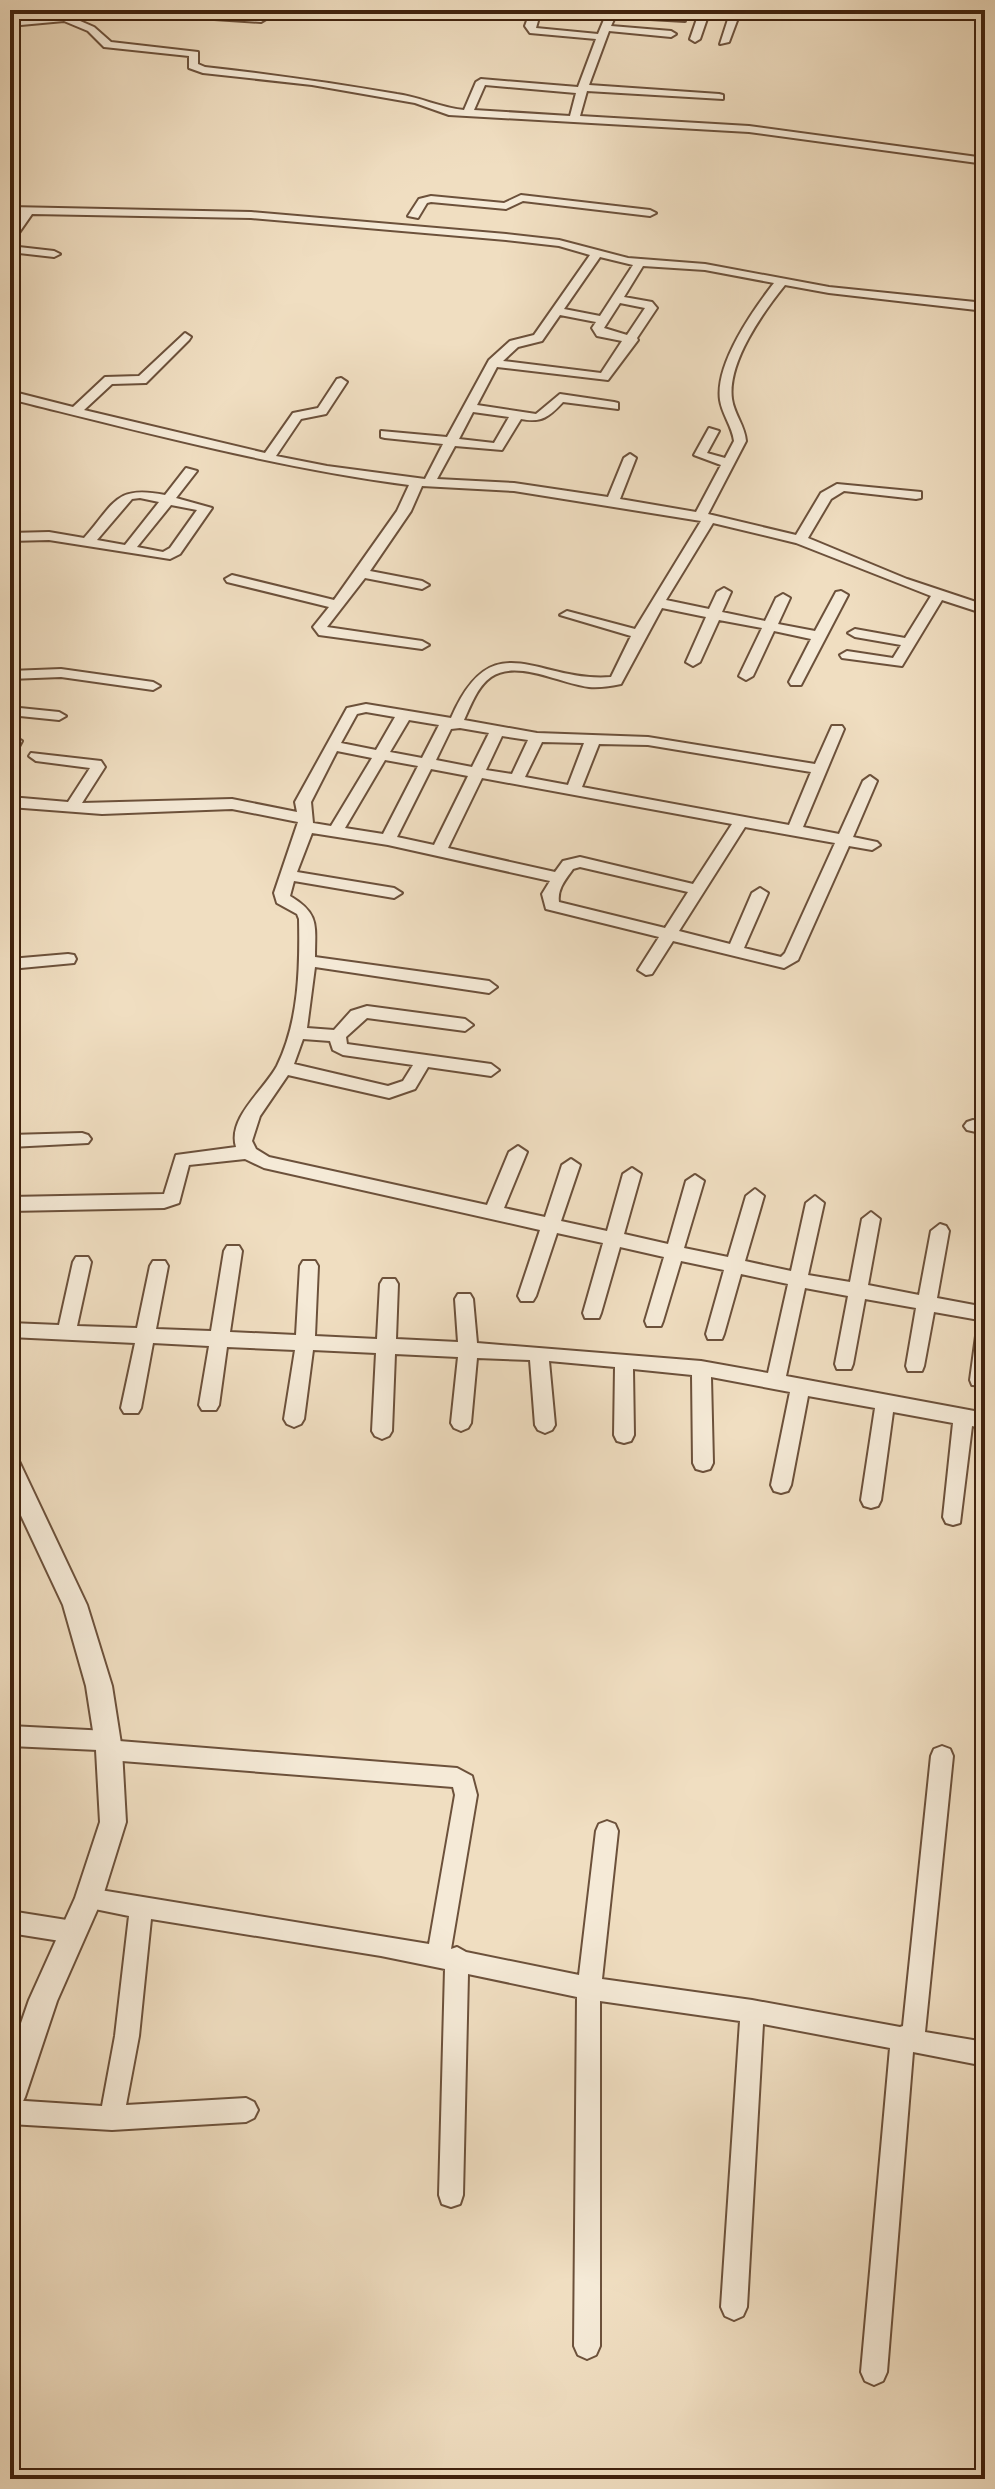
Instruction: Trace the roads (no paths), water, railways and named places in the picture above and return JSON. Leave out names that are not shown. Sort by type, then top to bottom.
[{"type":"street","points":[[30,22],[35,10]]},
{"type":"street","points":[[195,10],[199,15],[261,19]]},
{"type":"street","points":[[372,10],[396,11],[393,24]]},
{"type":"street","points":[[695,39],[705,10]]},
{"type":"street","points":[[724,42],[736,10]]},
{"type":"street","points":[[574,119],[609,11],[682,19]]},
{"type":"street","points":[[10,23],[66,14],[91,29],[108,45],[194,54],[193,66],[203,70],[331,85],[417,100],[449,112],[467,114],[545,87],[719,97]]},
{"type":"street","points":[[534,15],[531,29],[537,32],[604,30],[671,34]]},
{"type":"street","points":[[467,114],[480,82],[536,117],[691,125],[819,137],[985,161]]},
{"type":"street","points":[[536,117],[545,87]]},
{"type":"street","points":[[612,120],[617,89]]},
{"type":"street","points":[[653,123],[657,92]]},
{"type":"street","points":[[691,125],[696,95]]},
{"type":"street","points":[[10,210],[466,218],[509,205],[521,198],[650,213]]},
{"type":"street","points":[[414,216],[427,199],[466,218],[640,262],[705,267],[782,281],[985,307]]},
{"type":"street","points":[[12,235],[28,211]]},
{"type":"street","points":[[10,249],[54,254]]},
{"type":"street","points":[[422,645],[324,632],[321,625],[362,573],[452,440],[493,363],[514,344],[538,338],[597,253]]},
{"type":"street","points":[[632,340],[598,331],[640,262]]},
{"type":"street","points":[[388,840],[467,693],[496,669],[517,667],[609,682],[621,676],[639,634],[705,518],[740,435],[726,399],[727,376],[764,303],[782,281]]},
{"type":"street","points":[[493,363],[604,377],[632,340],[651,306],[616,299]]},
{"type":"street","points":[[556,311],[603,320]]},
{"type":"street","points":[[76,411],[109,380],[142,380],[185,337]]},
{"type":"street","points":[[268,458],[297,416],[322,411],[341,382]]},
{"type":"street","points":[[10,395],[268,458],[373,478],[514,487],[613,500],[705,518],[800,540],[985,610]]},
{"type":"street","points":[[468,407],[540,417],[560,398],[614,406]]},
{"type":"street","points":[[385,434],[498,447],[517,415]]},
{"type":"street","points":[[713,431],[700,455],[728,463]]},
{"type":"street","points":[[613,500],[630,458]]},
{"type":"street","points":[[128,550],[191,471]]},
{"type":"street","points":[[800,540],[826,496],[842,487],[916,495]]},
{"type":"street","points":[[10,537],[37,535],[128,550],[171,555],[205,510],[202,506],[140,494],[123,498],[87,543]]},
{"type":"street","points":[[362,573],[422,585]]},
{"type":"street","points":[[232,579],[335,604]]},
{"type":"street","points":[[693,662],[724,592]]},
{"type":"street","points":[[847,655],[897,663],[939,594]]},
{"type":"street","points":[[796,682],[841,595]]},
{"type":"street","points":[[746,676],[783,598]]},
{"type":"street","points":[[659,603],[818,636]]},
{"type":"street","points":[[567,615],[639,634]]},
{"type":"street","points":[[855,633],[910,643]]},
{"type":"street","points":[[10,675],[61,673],[153,686]]},
{"type":"street","points":[[247,1152],[245,1129],[284,1068],[298,1033],[308,961],[306,915],[283,899],[287,875],[305,822],[303,802],[332,746],[356,709],[537,737],[648,741],[820,769]]},
{"type":"street","points":[[10,711],[59,716]]},
{"type":"street","points":[[336,831],[404,715]]},
{"type":"street","points":[[794,830],[837,729]]},
{"type":"street","points":[[439,851],[497,731]]},
{"type":"street","points":[[517,779],[537,737]]},
{"type":"street","points":[[574,789],[593,739]]},
{"type":"street","points":[[332,746],[872,845]]},
{"type":"street","points":[[36,756],[96,764],[98,767],[71,808]]},
{"type":"street","points":[[699,890],[580,862],[568,865],[550,894],[552,905],[784,963],[792,956],[870,781]]},
{"type":"street","points":[[10,802],[71,808],[232,804],[336,831],[559,878]]},
{"type":"street","points":[[646,970],[742,820]]},
{"type":"street","points":[[287,875],[394,893]]},
{"type":"street","points":[[735,950],[760,893]]},
{"type":"street","points":[[10,964],[68,959]]},
{"type":"street","points":[[308,961],[489,987]]},
{"type":"street","points":[[465,1025],[367,1012],[357,1015],[338,1036],[339,1046],[423,1062],[491,1070]]},
{"type":"street","points":[[298,1033],[338,1036]]},
{"type":"street","points":[[284,1068],[389,1092],[409,1085],[423,1062]]},
{"type":"street","points":[[10,1141],[82,1139]]},
{"type":"street","points":[[10,1204],[164,1201],[173,1198],[177,1189],[182,1160],[247,1152],[264,1162],[736,1266],[985,1314]]},
{"type":"street","points":[[493,1212],[518,1152]]},
{"type":"street","points":[[527,1296],[571,1165]]},
{"type":"street","points":[[592,1313],[632,1174]]},
{"type":"street","points":[[654,1321],[695,1181]]},
{"type":"street","points":[[715,1334],[755,1196]]},
{"type":"street","points":[[775,1383],[815,1203]]},
{"type":"street","points":[[844,1364],[861,1291],[871,1219]]},
{"type":"street","points":[[915,1366],[940,1231]]},
{"type":"street","points":[[209,1405],[233,1251]]},
{"type":"street","points":[[67,1331],[82,1262]]},
{"type":"street","points":[[131,1408],[159,1266]]},
{"type":"street","points":[[294,1419],[305,1342],[309,1266]]},
{"type":"street","points":[[382,1431],[389,1284]]},
{"type":"street","points":[[461,1423],[468,1349],[464,1299]]},
{"type":"street","points":[[10,1330],[468,1349],[701,1368],[985,1421]]},
{"type":"street","points":[[979,1380],[985,1336]]},
{"type":"street","points":[[539,1353],[545,1425]]},
{"type":"street","points":[[624,1361],[624,1435]]},
{"type":"street","points":[[701,1368],[703,1463]]},
{"type":"street","points":[[781,1485],[800,1388]]},
{"type":"street","points":[[871,1500],[885,1403]]},
{"type":"street","points":[[953,1517],[963,1416]]},
{"type":"street","points":[[10,1466],[75,1605],[99,1686],[109,1746],[113,1822],[88,1899],[43,2000],[10,2097]]},
{"type":"street","points":[[10,1736],[457,1778],[464,1783],[466,1795],[447,1958],[451,2195]]},
{"type":"street","points":[[874,2372],[908,2038],[942,1756]]},
{"type":"street","points":[[587,2346],[589,1988],[607,1831]]},
{"type":"street","points":[[88,1899],[447,1958],[589,1988],[752,2011],[985,2054]]},
{"type":"street","points":[[112,2118],[127,2036],[141,1907]]},
{"type":"street","points":[[10,1922],[73,1932]]},
{"type":"street","points":[[734,2307],[752,2011]]},
{"type":"street","points":[[10,2112],[112,2118],[246,2110]]}]
